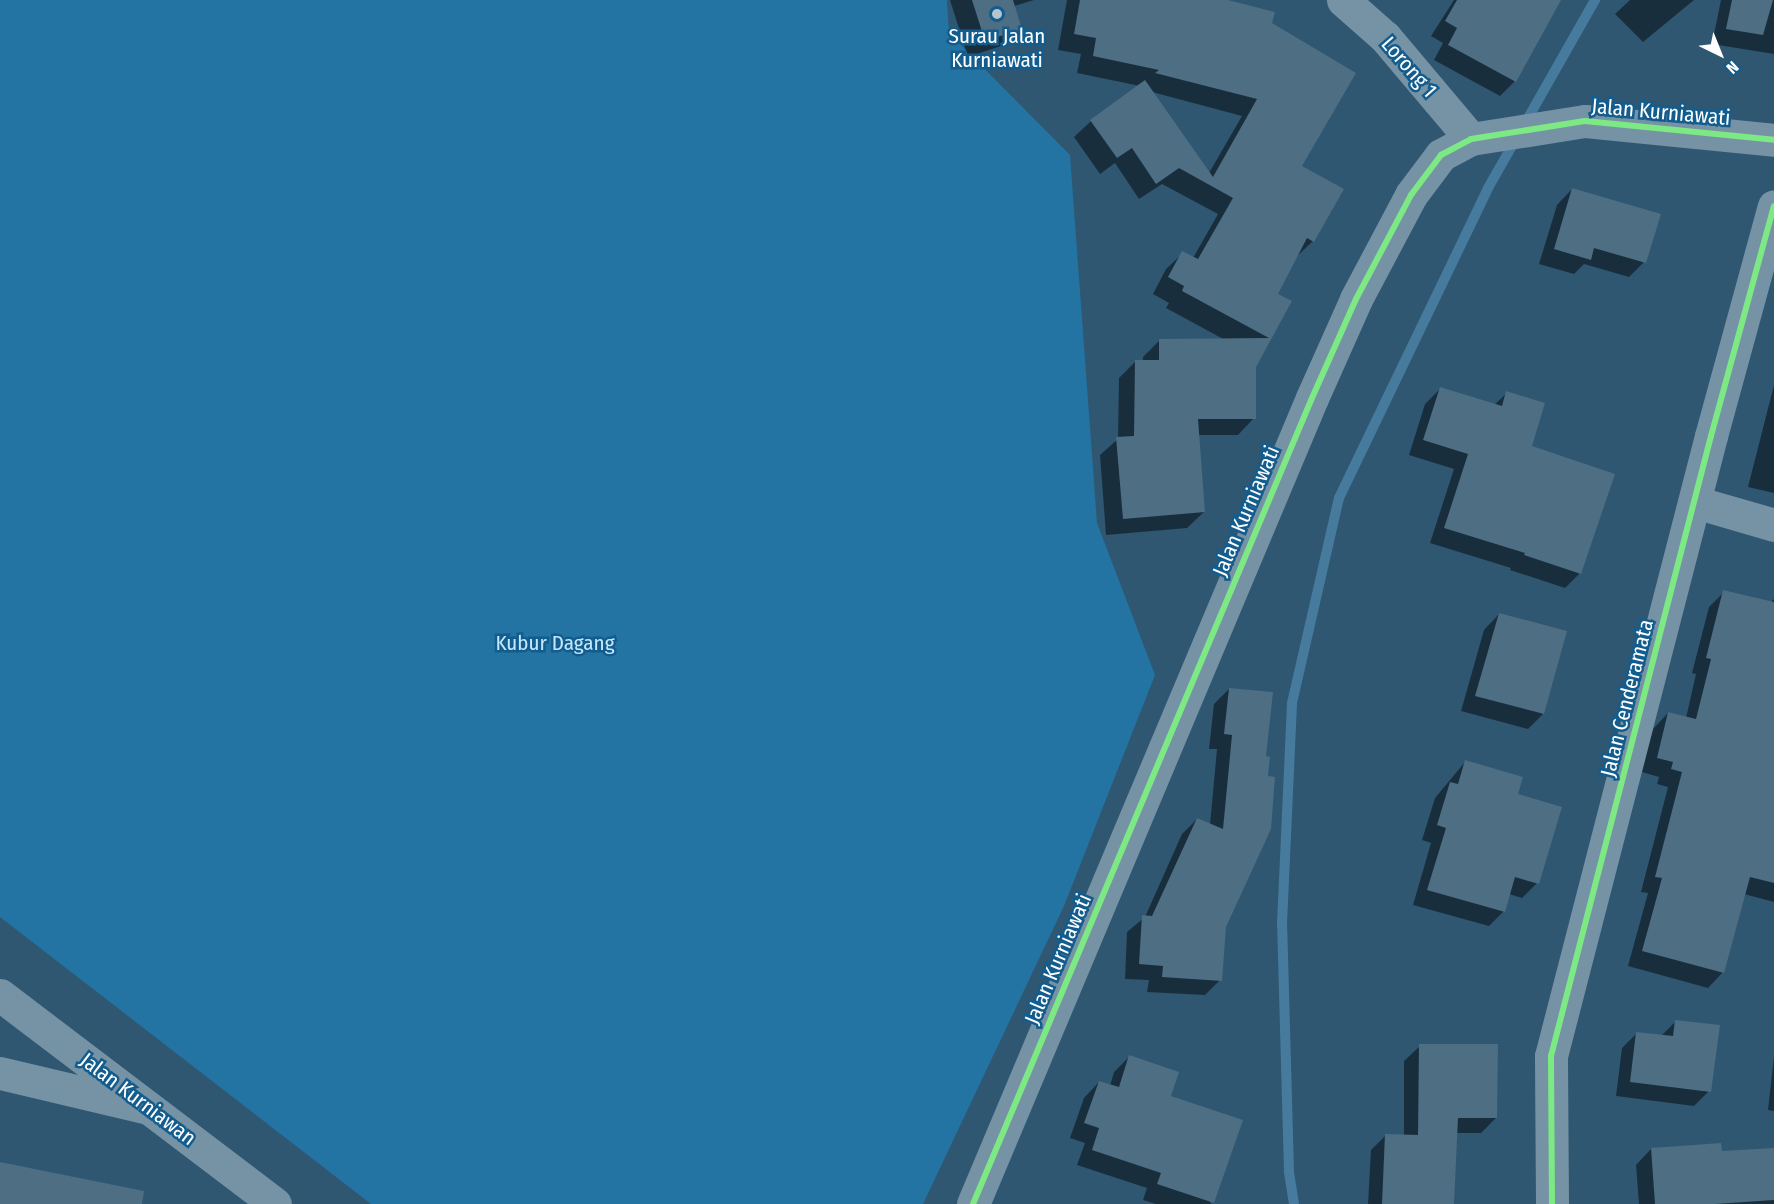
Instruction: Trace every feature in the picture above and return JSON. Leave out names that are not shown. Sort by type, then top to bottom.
[{"type":"main road","points":[[0,1073],[148,1107]]},
{"type":"street","name":"Lorong 1","points":[[1343,0],[1385,37],[1481,137]]},
{"type":"street","name":"Jalan Kurniawati","points":[[973,1204],[1288,453],[1356,299],[1411,195],[1441,155],[1481,137],[1585,121],[1774,140]]},
{"type":"street","name":"Jalan Cenderamata","points":[[1552,1204],[1551,1056],[1774,206]]},
{"type":"street","points":[[1695,502],[1774,525]]},
{"type":"street","name":"Jalan Kurniawan","points":[[0,995],[275,1204]]},
{"type":"green space","name":"Kubur Dagang","points":[[0,0],[947,0],[949,33],[1070,155],[1097,523],[1155,675],[1064,906],[923,1204],[371,1204],[0,917]]},
{"type":"building","name":"Surau Jalan Kurniawati","points":[[972,0],[1013,0],[1022,29],[985,41]]},
{"type":"building","points":[[1080,0],[1228,0],[1275,12],[1272,23],[1356,73],[1302,166],[1344,189],[1314,242],[1307,238],[1278,294],[1292,301],[1256,367],[1256,419],[1198,419],[1205,512],[1123,519],[1116,437],[1134,436],[1135,360],[1159,360],[1159,339],[1269,338],[1182,291],[1184,286],[1168,277],[1182,251],[1198,259],[1233,198],[1179,168],[1156,184],[1132,148],[1117,158],[1090,120],[1145,80],[1213,177],[1257,99],[1155,73],[1159,70],[1093,56],[1096,38],[1074,34]]},
{"type":"building","points":[[1457,0],[1561,0],[1516,82],[1448,45],[1457,28],[1445,21]]},
{"type":"building","points":[[1732,0],[1773,0],[1763,35],[1726,29]]},
{"type":"building","points":[[1572,188],[1661,214],[1646,263],[1594,248],[1591,260],[1554,249]]},
{"type":"building","points":[[1440,387],[1502,406],[1506,391],[1545,403],[1532,446],[1615,474],[1581,574],[1524,555],[1525,553],[1444,528],[1468,454],[1423,440]]},
{"type":"building","points":[[1723,590],[1774,602],[1774,883],[1750,877],[1724,973],[1642,951],[1662,878],[1655,877],[1682,772],[1671,769],[1673,762],[1657,758],[1668,712],[1696,719],[1711,659],[1706,658]]},
{"type":"building","points":[[1499,613],[1567,631],[1544,714],[1475,696]]},
{"type":"building","points":[[1229,688],[1273,692],[1266,756],[1270,757],[1268,776],[1275,777],[1271,829],[1226,927],[1222,981],[1162,977],[1163,966],[1139,964],[1142,915],[1152,916],[1197,818],[1223,829],[1232,735],[1224,734]]},
{"type":"building","points":[[1465,760],[1523,777],[1518,794],[1562,807],[1539,884],[1515,877],[1505,912],[1427,890],[1446,828],[1437,825],[1450,782],[1458,784]]},
{"type":"building","points":[[1675,1020],[1720,1025],[1711,1092],[1630,1082],[1636,1032],[1673,1036]]},
{"type":"building","points":[[1419,1044],[1498,1044],[1497,1118],[1458,1118],[1454,1204],[1382,1204],[1385,1134],[1418,1135]]},
{"type":"building","points":[[1129,1055],[1179,1072],[1171,1096],[1243,1120],[1214,1203],[1157,1184],[1161,1173],[1092,1150],[1099,1128],[1084,1123],[1099,1081],[1119,1087]]},
{"type":"building","points":[[1721,1143],[1722,1151],[1774,1148],[1774,1200],[1715,1204],[1655,1204],[1651,1148]]},
{"type":"building","points":[[0,1162],[144,1191],[142,1204],[0,1204]]},
{"type":"waterway","points":[[1524,125],[1595,0]]},
{"type":"waterway","points":[[1294,1204],[1289,1171],[1282,924],[1292,703],[1339,498],[1488,188],[1516,139]]},
{"type":"cycle path","points":[[973,1204],[1312,398],[1356,299],[1411,195],[1441,155],[1471,139],[1585,121],[1774,140]]},
{"type":"cycle path","points":[[1552,1204],[1551,1056],[1711,436],[1774,206]]},
{"type":"place","name":"Surau Jalan Kurniawati","points":[[997,14]]}]
